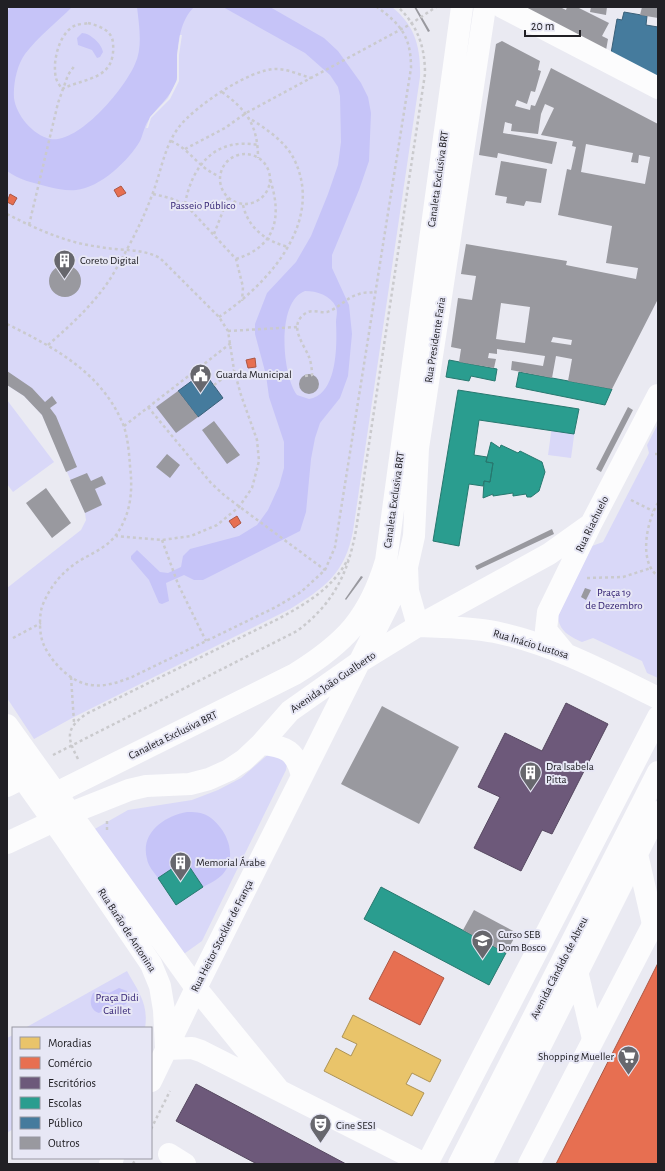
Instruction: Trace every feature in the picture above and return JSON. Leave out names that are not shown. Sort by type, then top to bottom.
[{"type":"street","name":"Canaleta Exclusiva BRT","points":[[48,797],[295,674],[318,660],[343,640],[364,614],[379,585],[386,561],[462,7]]},
{"type":"street","name":"Rua Presidente Faria","points":[[358,663],[407,567],[414,536],[418,448],[485,7]]},
{"type":"street","points":[[502,7],[658,88]]},
{"type":"street","name":"Rua Riachuelo","points":[[564,652],[546,630],[548,612],[591,524],[658,395]]},
{"type":"street","name":"Avenida João Gualberto","points":[[7,843],[62,817],[129,790],[146,786],[190,784],[209,779],[244,760],[261,744],[290,711],[358,663],[418,626],[549,554],[591,524]]},
{"type":"street","points":[[407,567],[408,591],[418,626]]},
{"type":"street","name":"Rua Inácio Lustosa","points":[[418,626],[494,632],[564,652],[658,698]]},
{"type":"street","name":"Rua Heitor Stockler de França","points":[[152,1079],[358,663]]},
{"type":"street","points":[[426,1164],[658,717]]},
{"type":"street","points":[[7,725],[48,797]]},
{"type":"street","points":[[261,744],[278,746],[290,752],[299,762],[302,776]]},
{"type":"street","points":[[7,756],[15,782],[48,797]]},
{"type":"street","name":"Avenida Cândido de Abreu","points":[[459,1164],[658,772]]},
{"type":"street","name":"Rua Barão de Antonina","points":[[48,797],[196,988],[279,1090]]},
{"type":"street","name":"Avenida Cândido de Abreu","points":[[480,1164],[658,812]]},
{"type":"street","name":"Rua Barão de Antonina","points":[[62,817],[151,964],[160,986],[164,1010],[166,1049],[192,1048],[426,1164]]},
{"type":"street","points":[[529,1164],[656,919],[637,854]]},
{"type":"street","points":[[577,971],[593,1039]]},
{"type":"path","points":[[7,324],[48,345],[84,369],[114,406],[124,426],[132,486],[131,502],[126,520],[115,536],[102,548],[72,566],[53,584],[42,606],[40,623],[42,642],[55,662],[71,677],[90,685],[108,685],[132,677],[276,607],[301,592],[325,570],[335,547],[410,68],[410,52],[407,39],[391,17],[377,7]]},
{"type":"path","points":[[50,757],[296,631],[315,617],[333,595],[345,573],[352,552],[425,74],[425,58],[421,40],[413,23],[398,7]]},
{"type":"path","points":[[185,149],[225,128],[246,113],[413,23],[436,7]]},
{"type":"path","points":[[88,23],[99,26],[108,32],[113,40],[114,52],[111,63],[107,69],[98,77],[62,90],[56,78],[55,66],[58,48],[64,35],[76,25],[88,23]]},
{"type":"path","points":[[30,225],[58,103],[68,76],[75,66]]},
{"type":"path","points":[[48,345],[76,321],[97,297],[111,277],[153,194],[171,141],[179,127],[192,113],[237,82],[262,71],[277,69],[311,78]]},
{"type":"path","points":[[219,317],[242,301],[260,284],[288,247],[298,228],[302,211],[303,192],[300,175],[293,158],[282,144],[266,129],[250,118],[233,100],[222,92]]},
{"type":"path","points":[[250,118],[258,145],[258,158]]},
{"type":"path","points":[[171,141],[185,149],[200,165],[219,176]]},
{"type":"path","points":[[185,204],[189,186],[200,165],[221,149],[234,144],[246,143],[258,145]]},
{"type":"path","points":[[236,259],[259,250],[268,239],[273,228],[276,211],[275,195],[270,179],[264,163],[258,158],[250,155],[234,156],[222,168],[219,176],[222,192],[234,203],[243,205],[251,204],[265,195],[270,179]]},
{"type":"path","points":[[153,194],[165,196],[185,204],[236,259],[243,287],[242,301]]},
{"type":"path","points":[[214,234],[221,212],[228,198]]},
{"type":"path","points":[[243,205],[250,223],[268,239],[288,247]]},
{"type":"path","points":[[7,214],[62,238],[99,247],[148,252],[160,258],[219,317],[228,331],[234,370],[241,396],[257,440],[259,461],[252,488],[239,507],[217,525],[191,536],[162,540],[115,536]]},
{"type":"path","points":[[305,376],[312,375],[309,356],[300,339],[297,327],[300,320],[306,313],[317,311],[326,312],[359,294],[374,292]]},
{"type":"path","points":[[228,331],[297,327]]},
{"type":"path","points":[[124,426],[231,343]]},
{"type":"path","points":[[214,385],[234,370]]},
{"type":"path","points":[[148,407],[211,483],[239,507],[325,570]]},
{"type":"path","points":[[162,424],[166,420]]},
{"type":"path","points":[[631,500],[653,511]]},
{"type":"path","points":[[658,503],[649,522],[647,540],[648,559],[651,568],[658,576]]},
{"type":"path","points":[[162,540],[178,584],[206,641]]},
{"type":"path","points":[[74,722],[86,714],[280,618],[303,605],[321,593],[336,578],[352,552]]},
{"type":"path","points":[[581,578],[623,577],[638,574],[651,568]]},
{"type":"path","points":[[13,638],[40,623]]},
{"type":"path","points":[[71,677],[74,722],[69,733],[71,746],[79,762]]},
{"type":"green space","name":"Passeio Público","points":[[7,7],[392,7],[400,14],[411,29],[418,47],[420,66],[420,77],[353,531],[345,558],[332,578],[324,586],[290,609],[74,717],[34,739],[7,698],[7,588],[81,530],[86,520],[85,513],[42,415],[24,396],[7,385]]},
{"type":"green space","points":[[7,400],[54,462],[13,492],[7,484]]},
{"type":"green space","name":"Praça 19 de Dezembro","points":[[658,424],[658,678],[647,673],[642,661],[593,638],[582,642],[569,635],[560,626],[558,616],[592,546],[603,542],[649,453],[647,445]]},
{"type":"green space","points":[[552,426],[575,429],[571,458],[548,455]]},
{"type":"green space","points":[[272,751],[287,764],[286,770],[202,941],[181,956],[93,830],[128,810],[192,800],[218,790],[241,778]]},
{"type":"green space","name":"Praça Didi Caillet","points":[[127,971],[142,998],[146,1019],[145,1027],[27,1027]]},
{"type":"green space","points":[[12,1036],[12,1130],[7,1133],[7,1038]]},
{"type":"shaded area","points":[[10,7],[72,7],[25,54],[22,58],[15,81],[14,98],[18,111],[32,129],[50,139],[62,138],[74,133],[87,124],[122,87],[135,64],[139,50],[140,36],[137,7],[194,7],[183,25],[179,39],[177,54],[177,77],[173,88],[167,98],[151,116],[145,126],[140,141],[129,156],[113,172],[95,184],[76,190],[62,190],[27,181],[7,171],[7,13]]},
{"type":"shaded area","points":[[223,7],[270,7],[324,38],[338,51],[361,83],[368,97],[371,113],[369,161],[359,190],[332,255],[332,268],[349,305],[352,334],[348,376],[340,398],[320,423],[315,438],[311,459],[306,512],[300,531],[203,580],[194,580],[184,575],[166,583],[169,601],[162,604],[159,603],[149,580],[131,559],[131,556],[137,550],[160,572],[168,573],[181,567],[183,556],[190,549],[239,536],[257,525],[268,510],[279,486],[284,468],[284,442],[269,397],[266,375],[255,334],[255,324],[267,293],[296,262],[311,236],[338,165],[341,142],[340,96],[338,87],[330,75],[305,53]],"holes":[[[305,291],[323,294],[330,299],[336,307],[337,313],[336,355],[331,378],[326,388],[319,395],[309,399],[297,395],[292,385],[285,356],[284,339],[289,309],[296,298]]]},
{"type":"shaded area","points":[[82,33],[89,35],[98,42],[103,52],[100,57],[97,58],[92,50],[78,45],[77,38]]},
{"type":"shaded area","points":[[187,812],[200,813],[215,821],[225,835],[230,852],[230,860],[222,875],[203,887],[185,860],[158,878],[150,867],[147,859],[147,841],[156,827],[170,817]]},
{"type":"shaded area","points":[[119,988],[127,991],[128,997],[126,1004],[121,1006],[112,1006],[99,1013],[94,1010],[91,1005],[93,993],[101,991],[109,993]]},
{"type":"pier","points":[[180,35],[182,35],[179,55],[179,81],[170,99],[151,118],[148,128],[146,128],[150,117],[168,98],[177,80],[177,55]]},
{"type":"building: Moradias","points":[[353,1015],[441,1060],[430,1082],[412,1073],[406,1084],[424,1093],[412,1116],[324,1071],[336,1048],[351,1056],[357,1044],[342,1037]]},
{"type":"building: Comércio","points":[[121,186],[126,193],[118,197],[114,190]]},
{"type":"building: Comércio","points":[[10,194],[17,198],[13,205],[7,202]]},
{"type":"building: Comércio","points":[[255,358],[256,367],[248,368],[246,360]]},
{"type":"building: Comércio","points":[[237,516],[241,523],[234,528],[229,521]]},
{"type":"building: Comércio","points":[[394,951],[444,978],[420,1025],[369,999]]},
{"type":"building: Comércio","name":"Shopping Mueller","points":[[658,963],[658,1164],[556,1164],[645,989]]},
{"type":"building: Escritórios","name":"Dra Isabela Pitta","points":[[566,703],[608,724],[552,834],[542,830],[521,871],[474,848],[500,797],[478,787],[505,733],[542,751]]},
{"type":"building: Escritórios","points":[[196,1084],[346,1164],[257,1164],[176,1121]]},
{"type":"building: Escolas","points":[[449,360],[497,369],[495,381],[471,376],[469,381],[446,377]]},
{"type":"building: Escolas","points":[[519,372],[612,389],[605,405],[516,387]]},
{"type":"building: Escolas","points":[[458,390],[579,409],[574,434],[479,420],[474,455],[487,457],[486,462],[493,463],[490,482],[484,481],[483,486],[469,484],[459,546],[433,541]]},
{"type":"building: Escolas","points":[[491,442],[500,448],[501,445],[518,453],[520,451],[542,462],[545,472],[539,491],[531,497],[527,497],[526,494],[513,496],[513,493],[493,496],[493,494],[483,498],[484,481],[490,482],[493,463],[486,462]]},
{"type":"building: Escolas","name":"Memorial Árabe","points":[[185,860],[203,887],[176,905],[158,878]]},
{"type":"building: Escolas","points":[[381,887],[506,953],[489,985],[364,919]]},
{"type":"building: Público","points":[[624,12],[647,16],[646,25],[658,27],[658,85],[610,59],[617,19],[622,20]]},
{"type":"building: Público","name":"Guarda Municipal","points":[[204,372],[223,398],[198,417],[178,391]]},
{"type":"building: Outros","points":[[414,7],[416,7],[430,31],[428,32]]},
{"type":"building: Outros","points":[[514,7],[560,7],[566,10],[567,7],[577,7],[609,23],[602,36],[608,39],[605,56]]},
{"type":"building: Outros","points":[[591,7],[607,7],[606,15],[590,12]]},
{"type":"building: Outros","points":[[642,7],[658,7],[658,18],[640,15]]},
{"type":"building: Outros","points":[[502,41],[540,61],[538,70],[541,71],[535,92],[531,91],[527,104],[517,100],[515,106],[530,110],[531,105],[535,106],[551,68],[658,124],[658,299],[612,389],[568,381],[572,359],[556,356],[552,378],[511,370],[512,361],[543,366],[545,356],[497,349],[497,354],[489,353],[488,358],[496,359],[494,368],[459,362],[461,349],[451,347],[458,298],[472,300],[476,276],[461,274],[466,244],[567,261],[566,265],[636,279],[638,268],[606,263],[612,226],[558,215],[567,169],[571,170],[576,147],[572,146],[573,141],[541,135],[554,108],[545,104],[541,114],[538,134],[511,131],[512,124],[505,122],[503,133],[557,142],[552,164],[498,153],[497,158],[479,155],[496,44]],"holes":[[[586,144],[633,153],[631,162],[638,163],[639,155],[650,157],[645,184],[581,172]],[[501,303],[530,307],[525,343],[496,339]],[[553,337],[572,340],[571,345],[551,342]]]},
{"type":"building: Outros","points":[[501,161],[547,169],[541,203],[526,201],[524,206],[506,203],[507,197],[495,195]]},
{"type":"building: Outros","name":"Coreto Digital","points":[[65,265],[71,266],[78,272],[81,281],[80,287],[74,294],[65,297],[59,296],[52,290],[49,281],[50,275],[56,268]]},
{"type":"building: Outros","points":[[7,371],[32,388],[45,402],[52,396],[57,403],[50,408],[56,416],[77,467],[66,472],[42,415],[24,396],[7,385]]},
{"type":"building: Outros","points":[[309,374],[316,377],[319,384],[316,391],[309,394],[302,391],[299,384],[302,377]]},
{"type":"building: Outros","points":[[178,391],[198,417],[176,433],[156,407]]},
{"type":"building: Outros","points":[[628,407],[633,410],[601,472],[596,469]]},
{"type":"building: Outros","points":[[214,421],[240,455],[227,464],[202,430]]},
{"type":"building: Outros","points":[[167,454],[180,465],[170,478],[156,467]]},
{"type":"building: Outros","points":[[87,473],[91,481],[102,476],[106,484],[95,489],[102,505],[85,513],[70,480]]},
{"type":"building: Outros","points":[[46,488],[71,523],[52,538],[26,503]]},
{"type":"building: Outros","points":[[552,529],[554,534],[477,570],[475,566]]},
{"type":"building: Outros","points":[[361,576],[363,577],[346,600],[345,599]]},
{"type":"building: Outros","points":[[585,588],[591,590],[586,600],[581,597]]},
{"type":"building: Outros","points":[[382,706],[459,747],[419,824],[341,784]]},
{"type":"building: Outros","points":[[474,910],[517,933],[506,953],[463,930]]},
{"type":"place","name":"Coreto Digital","points":[[65,280]]},
{"type":"place","name":"Guarda Municipal","points":[[201,394]]},
{"type":"place","name":"Dra Isabela Pitta","points":[[531,792]]},
{"type":"place","name":"Memorial Árabe","points":[[181,882]]},
{"type":"place","name":"Curso SEB Dom Bosco","points":[[483,960]]},
{"type":"place","name":"Shopping Mueller","points":[[629,1076]]},
{"type":"place","name":"Cine SESI","points":[[321,1144]]}]
